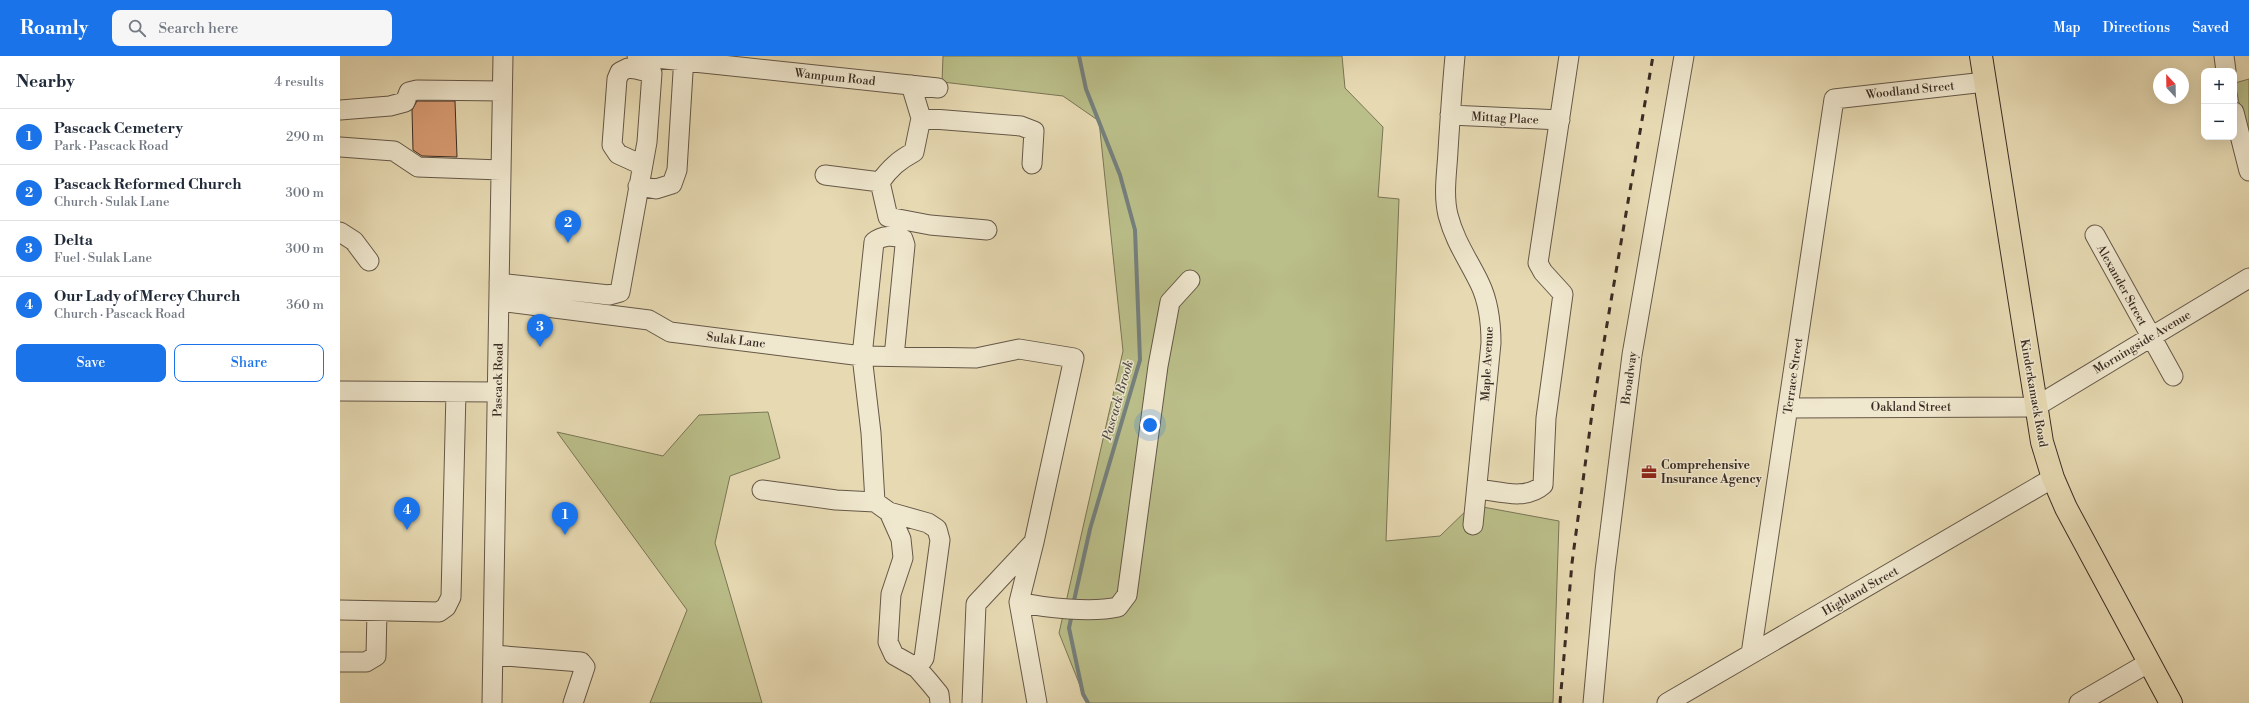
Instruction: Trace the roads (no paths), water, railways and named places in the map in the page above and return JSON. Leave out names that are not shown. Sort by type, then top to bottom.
[{"type":"main road","name":"Kinderkamack Road","points":[[1981,56],[2035,407],[2042,442],[2053,478],[2066,508],[2148,663],[2171,703]]},
{"type":"street","name":"Pascack Road","points":[[492,703],[503,56]]},
{"type":"street","name":"Maple Avenue","points":[[1455,56],[1446,190],[1448,212],[1453,234],[1462,255],[1480,284],[1487,304],[1491,324],[1491,343],[1473,525]]},
{"type":"street","points":[[1477,489],[1524,495],[1536,492],[1543,485],[1546,418],[1563,294],[1543,272],[1538,263],[1569,56]]},
{"type":"street","name":"Broadway","points":[[1593,703],[1605,571],[1632,355],[1684,56]]},
{"type":"street","points":[[2224,56],[2226,68]]},
{"type":"street","points":[[638,186],[656,189],[672,184],[677,170],[684,58]]},
{"type":"street","name":"Wampum Road","points":[[642,165],[618,154],[613,149],[617,79],[620,72],[647,62],[684,58],[938,88]]},
{"type":"street","points":[[499,292],[609,294],[620,292],[647,142],[647,62]]},
{"type":"street","name":"Woodland Street","points":[[1834,99],[1985,82]]},
{"type":"street","points":[[880,182],[895,164],[914,152],[921,118],[910,85]]},
{"type":"street","points":[[340,110],[390,106],[405,102],[409,92],[417,90],[502,91]]},
{"type":"street","name":"Terrace Street","points":[[1751,654],[1834,99]]},
{"type":"street","name":"Mittag Place","points":[[1450,115],[1560,120]]},
{"type":"street","points":[[921,118],[1021,126],[1034,131],[1032,164]]},
{"type":"street","points":[[2237,124],[2249,171]]},
{"type":"street","points":[[340,147],[394,151],[418,167],[501,170]]},
{"type":"street","points":[[825,175],[880,182]]},
{"type":"street","points":[[880,182],[888,217],[930,225],[987,230]]},
{"type":"street","points":[[340,232],[354,241],[369,261]]},
{"type":"street","name":"Alexander Street","points":[[2095,235],[2150,337],[2173,376]]},
{"type":"street","points":[[894,357],[905,245],[903,240],[898,237],[879,238],[874,242],[862,356],[882,507],[901,539],[903,558],[891,594],[888,642],[894,655],[917,668],[939,694],[940,703]]},
{"type":"street","name":"Morningside Avenue","points":[[2035,407],[2249,278]]},
{"type":"street","points":[[1019,602],[1104,610],[1118,607],[1127,595],[1158,366],[1170,302],[1190,280]]},
{"type":"street","name":"Sulak Lane","points":[[499,292],[649,320],[670,332],[862,356],[976,358],[1019,349],[1074,358],[1034,542]]},
{"type":"street","points":[[340,391],[498,392]]},
{"type":"street","points":[[340,610],[439,612],[446,607],[451,597],[456,392]]},
{"type":"street","name":"Oakland Street","points":[[1788,408],[2035,407]]},
{"type":"street","name":"Highland Street","points":[[1667,703],[2053,478]]},
{"type":"street","points":[[762,490],[882,507],[928,523],[937,529],[940,540],[924,658],[917,668]]},
{"type":"street","points":[[1034,542],[1019,602],[1037,703]]},
{"type":"street","points":[[972,703],[976,604],[1034,542]]},
{"type":"street","points":[[340,662],[366,662],[376,656],[376,611]]},
{"type":"street","points":[[493,655],[581,662],[585,667],[574,703]]},
{"type":"street","points":[[2079,703],[2148,663]]},
{"type":"waterway","name":"Pascack Brook","points":[[1073,605],[1090,529],[1140,360],[1135,230],[1120,175],[1086,89],[1079,56]]},
{"type":"waterway","name":"Pascack Brook","points":[[1072,614],[1069,628],[1083,694],[1088,703]]},
{"type":"railway","points":[[1560,703],[1572,563],[1593,406],[1653,56]]},
{"type":"place","name":"Pascack Reformed Church","points":[[568,243]]},
{"type":"place","name":"Delta","points":[[540,347]]},
{"type":"place","name":"Comprehensive Insurance Agency","points":[[1649,472]]},
{"type":"place","name":"Our Lady of Mercy Church","points":[[407,530]]},
{"type":"place","name":"Pascack Cemetery","points":[[565,535]]}]
